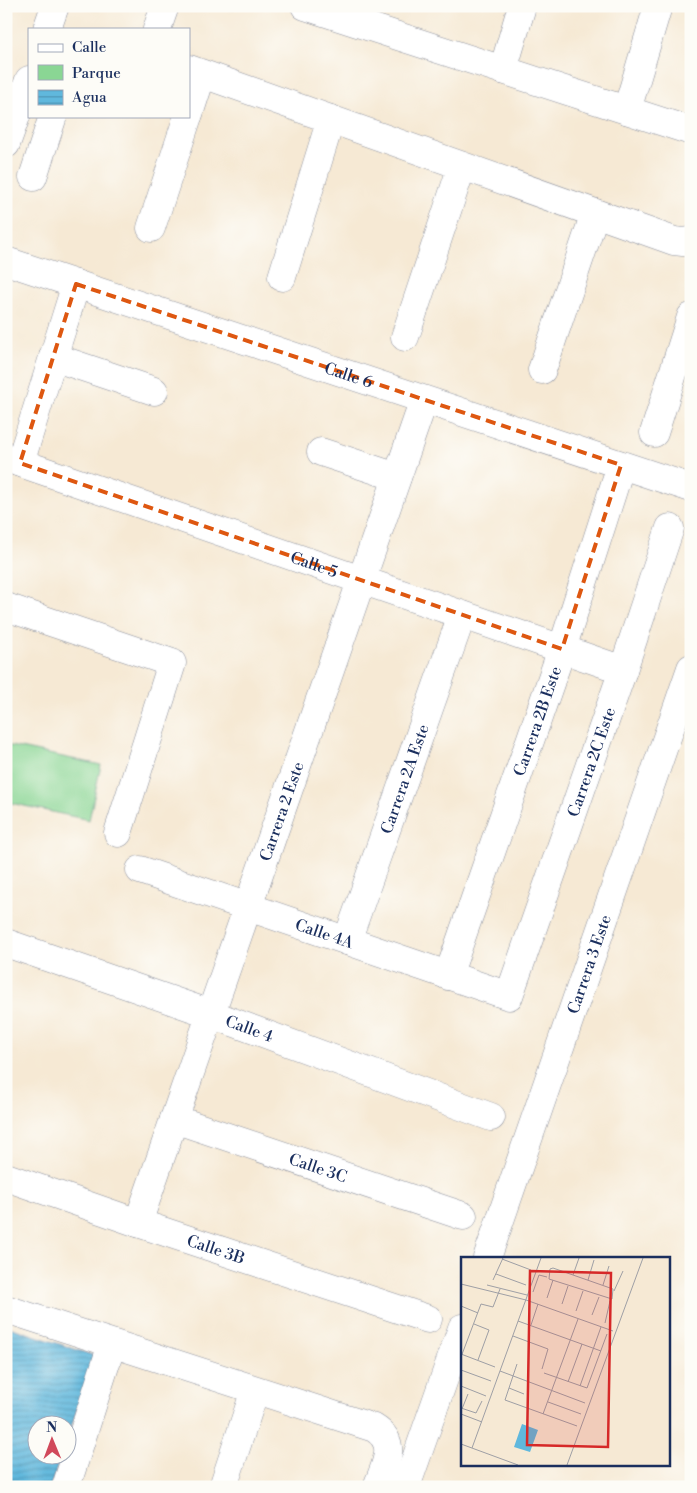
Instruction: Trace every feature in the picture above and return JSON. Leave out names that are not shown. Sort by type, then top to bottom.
[{"type":"street","points":[[47,28],[55,6]]},
{"type":"street","points":[[305,6],[372,17],[503,70],[691,131]]},
{"type":"street","points":[[503,70],[522,6]]},
{"type":"street","points":[[627,110],[658,6]]},
{"type":"street","points":[[190,103],[195,72],[674,241],[691,241]]},
{"type":"street","points":[[6,144],[28,83]]},
{"type":"street","points":[[33,177],[53,118]]},
{"type":"street","points":[[151,228],[187,118]]},
{"type":"street","points":[[282,278],[331,119]]},
{"type":"street","points":[[405,337],[462,166]]},
{"type":"street","points":[[542,370],[596,213]]},
{"type":"street","name":"Calle 6","points":[[6,261],[691,488]]},
{"type":"street","points":[[13,460],[54,357],[76,284]]},
{"type":"street","points":[[654,433],[682,379],[691,318]]},
{"type":"street","points":[[54,357],[154,391]]},
{"type":"street","name":"Carrera 2 Este","points":[[138,1223],[424,400]]},
{"type":"street","points":[[321,452],[397,477]]},
{"type":"street","name":"Calle 5","points":[[13,460],[623,670]]},
{"type":"street","name":"Carrera 2B Este","points":[[448,976],[562,649],[620,465]]},
{"type":"street","name":"Carrera 2C Este","points":[[509,996],[623,670],[670,528]]},
{"type":"street","points":[[6,607],[172,663],[118,833]]},
{"type":"street","name":"Carrera 2A Este","points":[[347,941],[462,615]]},
{"type":"street","name":"Carrera 3 Este","points":[[487,1257],[691,668]]},
{"type":"street","name":"Calle 4A","points":[[140,870],[509,996]]},
{"type":"street","name":"Calle 4","points":[[6,943],[211,1014],[491,1117]]},
{"type":"street","name":"Calle 3C","points":[[174,1119],[462,1216]]},
{"type":"street","name":"Calle 3B","points":[[6,1177],[138,1223],[428,1319]]},
{"type":"street","points":[[6,1309],[374,1428],[381,1432],[388,1446],[388,1454],[377,1487]]},
{"type":"street","points":[[406,1487],[461,1331]]},
{"type":"street","points":[[66,1487],[112,1344]]},
{"type":"street","points":[[224,1487],[255,1390]]},
{"type":"highlighted area","points":[[76,284],[621,465],[562,649],[20,463]]},
{"type":"green space","points":[[6,745],[101,765],[89,820],[6,802]]},
{"type":"water","points":[[6,1326],[95,1356],[75,1416],[28,1416],[28,1466],[57,1466],[50,1487],[6,1487]]}]
